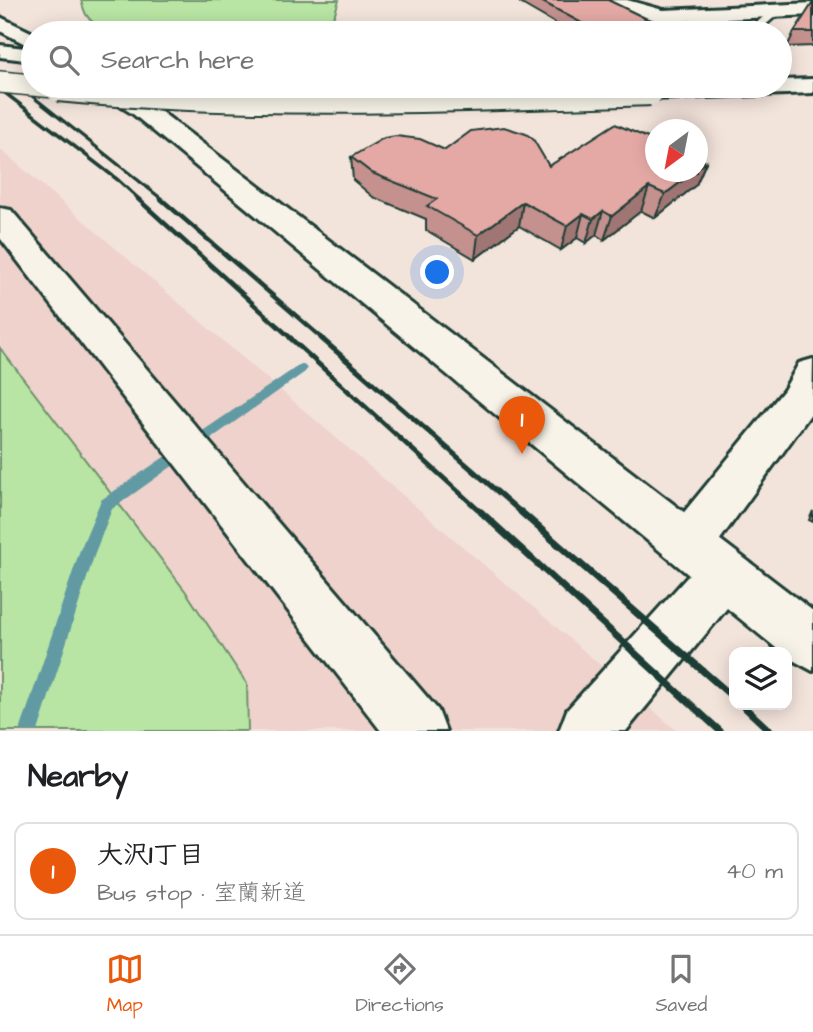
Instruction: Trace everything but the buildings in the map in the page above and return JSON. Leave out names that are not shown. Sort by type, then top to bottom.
[{"type":"main road","points":[[606,0],[662,16],[813,9]]},
{"type":"main road","points":[[0,23],[21,35]]},
{"type":"main road","points":[[0,51],[21,54]]},
{"type":"main road","points":[[0,64],[21,67]]},
{"type":"main road","points":[[0,82],[21,84]]},
{"type":"main road","points":[[792,87],[813,86]]},
{"type":"main road","points":[[0,98],[121,110],[244,113],[307,111],[380,101]]},
{"type":"main road","points":[[124,98],[142,109],[813,644]]},
{"type":"main road","points":[[210,98],[380,101],[470,98]]},
{"type":"main road","points":[[0,217],[417,731]]},
{"type":"main road","points":[[588,731],[706,558],[813,374]]},
{"type":"lane","points":[[764,21],[778,10]]},
{"type":"shaded area","points":[[0,149],[677,731],[0,731]]},
{"type":"green space","points":[[81,0],[339,0],[334,16],[325,21],[92,21],[85,13]]},
{"type":"green space","points":[[0,348],[186,592],[247,684],[248,731],[0,731]]},
{"type":"waterway","points":[[29,731],[88,550],[106,505],[301,369]]},
{"type":"railway","points":[[0,71],[21,87]]},
{"type":"railway","points":[[0,89],[140,200]]},
{"type":"railway","points":[[35,98],[163,200]]},
{"type":"railway","points":[[138,199],[292,339]]},
{"type":"railway","points":[[161,199],[323,339]]},
{"type":"railway","points":[[290,338],[483,514]]},
{"type":"railway","points":[[321,338],[523,514]]},
{"type":"railway","points":[[481,512],[720,731]]},
{"type":"railway","points":[[521,512],[729,694]]},
{"type":"railway","points":[[747,710],[770,731]]},
{"type":"place","name":"大沢1丁目","points":[[522,454]]}]
